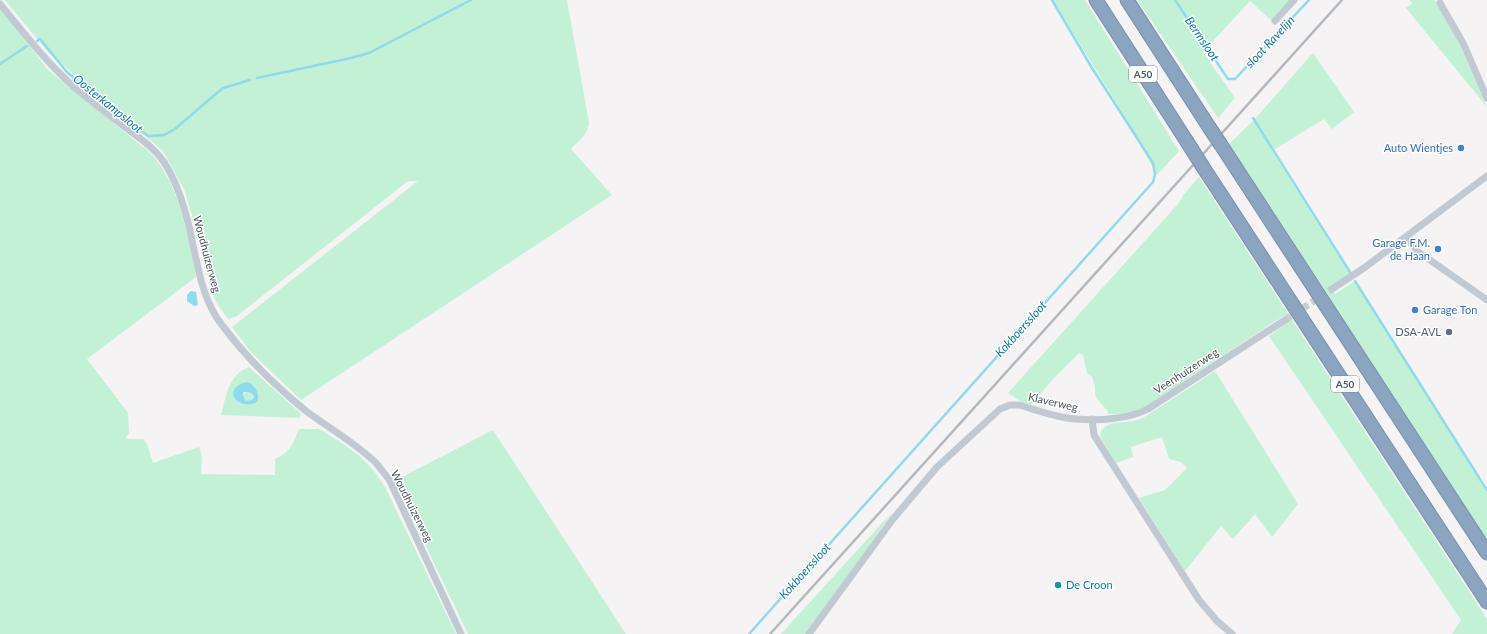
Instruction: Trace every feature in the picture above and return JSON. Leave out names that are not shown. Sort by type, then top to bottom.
[{"type":"highway","name":"A50","points":[[1096,0],[1203,167],[1487,602]]},
{"type":"highway","name":"A50","points":[[1127,0],[1487,553]]},
{"type":"street","points":[[1275,21],[1294,0]]},
{"type":"street","points":[[1440,1],[1484,81],[1487,98]]},
{"type":"street","name":"Woudhuizerweg","points":[[0,4],[43,57],[60,74],[106,113],[150,146],[162,159],[178,191],[204,288],[211,307],[221,324],[248,358],[281,390],[307,411],[364,452],[376,463],[388,480],[461,634]]},
{"type":"street","points":[[1332,289],[1406,237],[1487,176]]},
{"type":"street","points":[[1406,237],[1417,251],[1487,300]]},
{"type":"street","name":"Veenhuizerweg","points":[[1092,419],[1124,417],[1142,412],[1285,320]]},
{"type":"street","name":"Klaverweg","points":[[809,634],[893,519],[937,467],[995,412],[1006,406],[1014,404],[1064,417],[1075,419],[1092,419],[1094,435],[1195,594],[1210,614],[1232,634]]},
{"type":"green space","points":[[5,0],[567,0],[589,123],[585,135],[571,149],[612,195],[301,400],[251,352],[232,327],[418,181],[408,181],[237,316],[228,319],[216,302],[211,289],[184,189],[163,151],[49,53]]},
{"type":"green space","points":[[1053,0],[1085,0],[1179,151],[1157,175],[1125,117]]},
{"type":"green space","points":[[1137,0],[1291,0],[1272,21],[1250,1],[1203,52],[1235,98],[1218,118]]},
{"type":"green space","points":[[1410,0],[1435,0],[1452,28],[1487,107],[1406,8],[1412,4]]},
{"type":"green space","points":[[0,9],[48,70],[148,151],[159,163],[175,193],[181,210],[196,277],[87,359],[128,413],[129,433],[126,437],[127,439],[143,439],[147,444],[153,463],[199,447],[202,457],[201,474],[275,475],[275,459],[280,457],[288,450],[299,429],[319,429],[323,431],[359,456],[380,479],[456,634],[0,634]]},
{"type":"green space","points":[[1313,53],[1354,112],[1332,129],[1324,119],[1272,151],[1350,274],[1330,286],[1335,294],[1355,281],[1487,490],[1487,540],[1229,144],[1254,120]]},
{"type":"green space","points":[[1199,177],[1487,619],[1487,634],[1452,634],[1461,620],[1269,336],[1287,323],[1283,316],[1145,407],[1126,414],[1108,414],[1107,410],[1097,399],[1092,377],[1087,373],[1083,355],[1079,353],[1055,377],[1031,405],[1022,402],[1008,393],[1179,203],[1184,194]]},
{"type":"green space","points":[[249,367],[299,412],[301,415],[299,418],[221,415],[229,386],[242,370]],"holes":[[[254,386],[257,402],[244,405],[238,402],[234,396]]]},
{"type":"green space","points":[[1215,371],[1298,504],[1272,537],[1255,514],[1233,539],[1221,526],[1185,571],[1139,498],[1165,490],[1187,468],[1181,462],[1169,459],[1162,437],[1131,447],[1133,457],[1116,463],[1100,434],[1106,426],[1111,424],[1137,420],[1144,417]]},
{"type":"green space","points":[[246,392],[250,392],[252,393],[252,401],[246,402],[243,399],[243,395]]},
{"type":"green space","points":[[493,430],[626,634],[468,634],[396,484],[398,479]]},
{"type":"green space","points":[[892,514],[806,634],[781,634],[883,522]]},
{"type":"water","points":[[191,291],[196,292],[198,305],[194,306],[187,301],[187,295]]},
{"type":"water","points":[[248,382],[257,390],[257,402],[243,404],[237,402],[233,393],[235,388],[240,384]],"holes":[[[244,392],[252,394],[254,397],[252,400],[245,401],[243,394]]]},
{"type":"waterway","name":"Oosterkampsloot","points":[[257,78],[369,53],[471,0]]},
{"type":"waterway","name":"Kokboerssloot","points":[[749,634],[1153,182],[1155,174],[1153,163],[1092,68],[1052,0]]},
{"type":"waterway","name":"sloot Ravelijn","points":[[1175,0],[1228,79],[1235,79],[1309,0]]},
{"type":"waterway","name":"Oosterkampsloot","points":[[37,41],[40,39],[66,71],[76,80],[148,136],[164,135],[175,129],[223,88],[250,80]]},
{"type":"waterway","name":"Oosterkampsloot","points":[[0,64],[27,46]]},
{"type":"waterway","points":[[1253,118],[1350,272]]},
{"type":"waterway","points":[[1355,281],[1487,490]]},
{"type":"tunnel","points":[[1285,320],[1332,289]]},
{"type":"railway","points":[[770,634],[1342,0]]},
{"type":"place","name":"Auto Wientjes","points":[[1461,148]]},
{"type":"place","name":"Garage F.M. de Haan","points":[[1438,249]]},
{"type":"place","name":"Garage Ton","points":[[1415,310]]},
{"type":"place","name":"DSA-AVL","points":[[1449,332]]},
{"type":"place","name":"De Croon","points":[[1058,585]]},
{"type":"water label","name":"Bermsloot","points":[[1202,39]]}]
